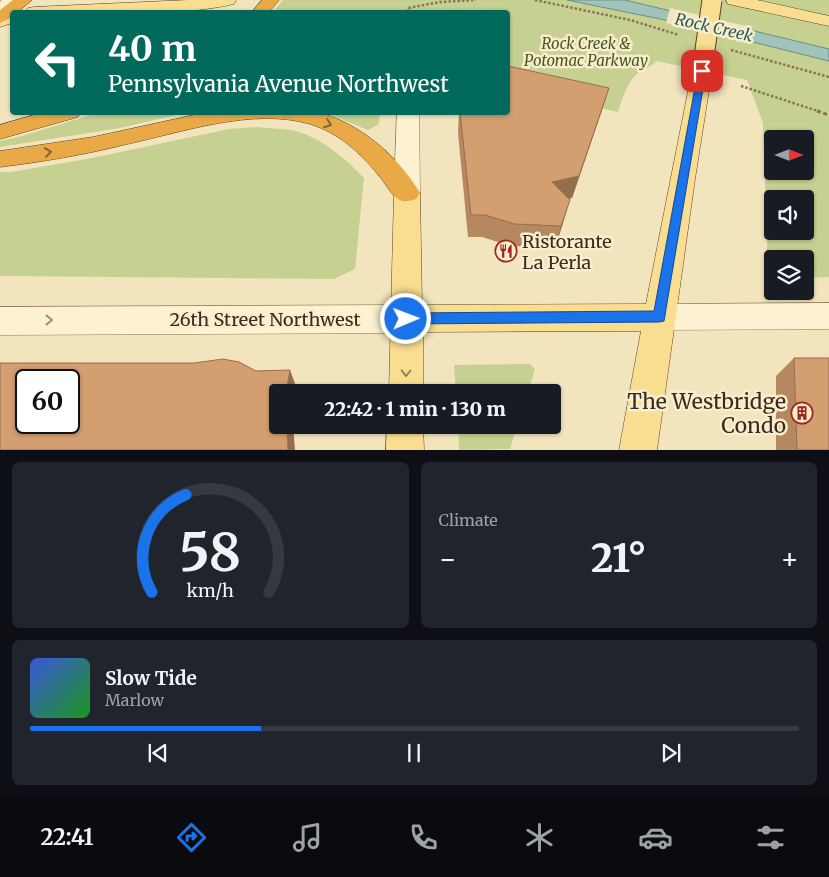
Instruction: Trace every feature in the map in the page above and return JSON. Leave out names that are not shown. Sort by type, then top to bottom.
[{"type":"highway","points":[[12,10],[24,0]]},
{"type":"highway","points":[[262,10],[271,0]]},
{"type":"highway","points":[[0,20],[10,12]]},
{"type":"highway","points":[[0,132],[60,115]]},
{"type":"highway","points":[[0,159],[73,148],[229,116],[245,115]]},
{"type":"highway","points":[[291,115],[327,123],[349,134],[384,164],[407,193]]},
{"type":"main road","points":[[79,10],[192,5],[228,0]]},
{"type":"main road","points":[[638,450],[702,71],[712,0]]},
{"type":"main road","points":[[734,0],[829,21]]},
{"type":"main road","points":[[406,384],[407,193]]},
{"type":"main road","name":"26th Street Northwest","points":[[406,319],[659,317]]},
{"type":"main road","points":[[405,434],[405,450]]},
{"type":"street","points":[[0,13],[11,0]]},
{"type":"street","points":[[407,193],[408,115]]},
{"type":"street","name":"26th Street Northwest","points":[[659,317],[829,316]]},
{"type":"street","name":"26th Street Northwest","points":[[0,320],[406,319]]},
{"type":"path","points":[[408,10],[408,8],[440,2],[476,0]]},
{"type":"path","points":[[742,86],[829,115]]},
{"type":"green space","name":"Rock Creek & Potomac Parkway","points":[[283,0],[829,0],[829,277],[814,278],[814,250],[767,250],[767,240],[814,240],[814,190],[765,190],[765,180],[814,180],[814,130],[764,130],[764,153],[763,123],[747,80],[656,61],[639,72],[626,90],[618,112],[510,86],[510,10],[275,10]]},
{"type":"green space","points":[[91,115],[176,115],[120,128],[0,147],[0,141]]},
{"type":"green space","points":[[331,115],[380,115],[379,124],[368,130]]},
{"type":"green space","points":[[257,127],[296,131],[315,139],[342,157],[364,178],[355,269],[334,279],[0,276],[0,172],[11,172],[92,158],[229,129]]},
{"type":"green space","points":[[530,364],[535,369],[530,384],[455,384],[454,365]]},
{"type":"green space","points":[[458,434],[514,434],[510,449],[459,450]]},
{"type":"water","name":"Rock Creek","points":[[567,0],[625,0],[829,49],[829,61],[665,20]]},
{"type":"pier","points":[[670,8],[750,27],[749,43],[666,23]]},
{"type":"building","points":[[510,66],[609,88],[579,176],[552,182],[570,200],[561,226],[515,224],[485,215],[471,215],[460,115],[510,115]]},
{"type":"building","name":"The Westbridge Condo","points":[[794,358],[829,358],[829,450],[797,450]]},
{"type":"building","points":[[223,359],[239,362],[256,371],[290,370],[287,384],[269,384],[269,434],[287,434],[288,450],[0,450],[0,363],[194,363]]},
{"type":"place","name":"Ristorante La Perla","points":[[506,251]]},
{"type":"place","name":"The Westbridge Condo","points":[[802,413]]},
{"type":"route","points":[[406,319],[659,317],[702,71]]}]
